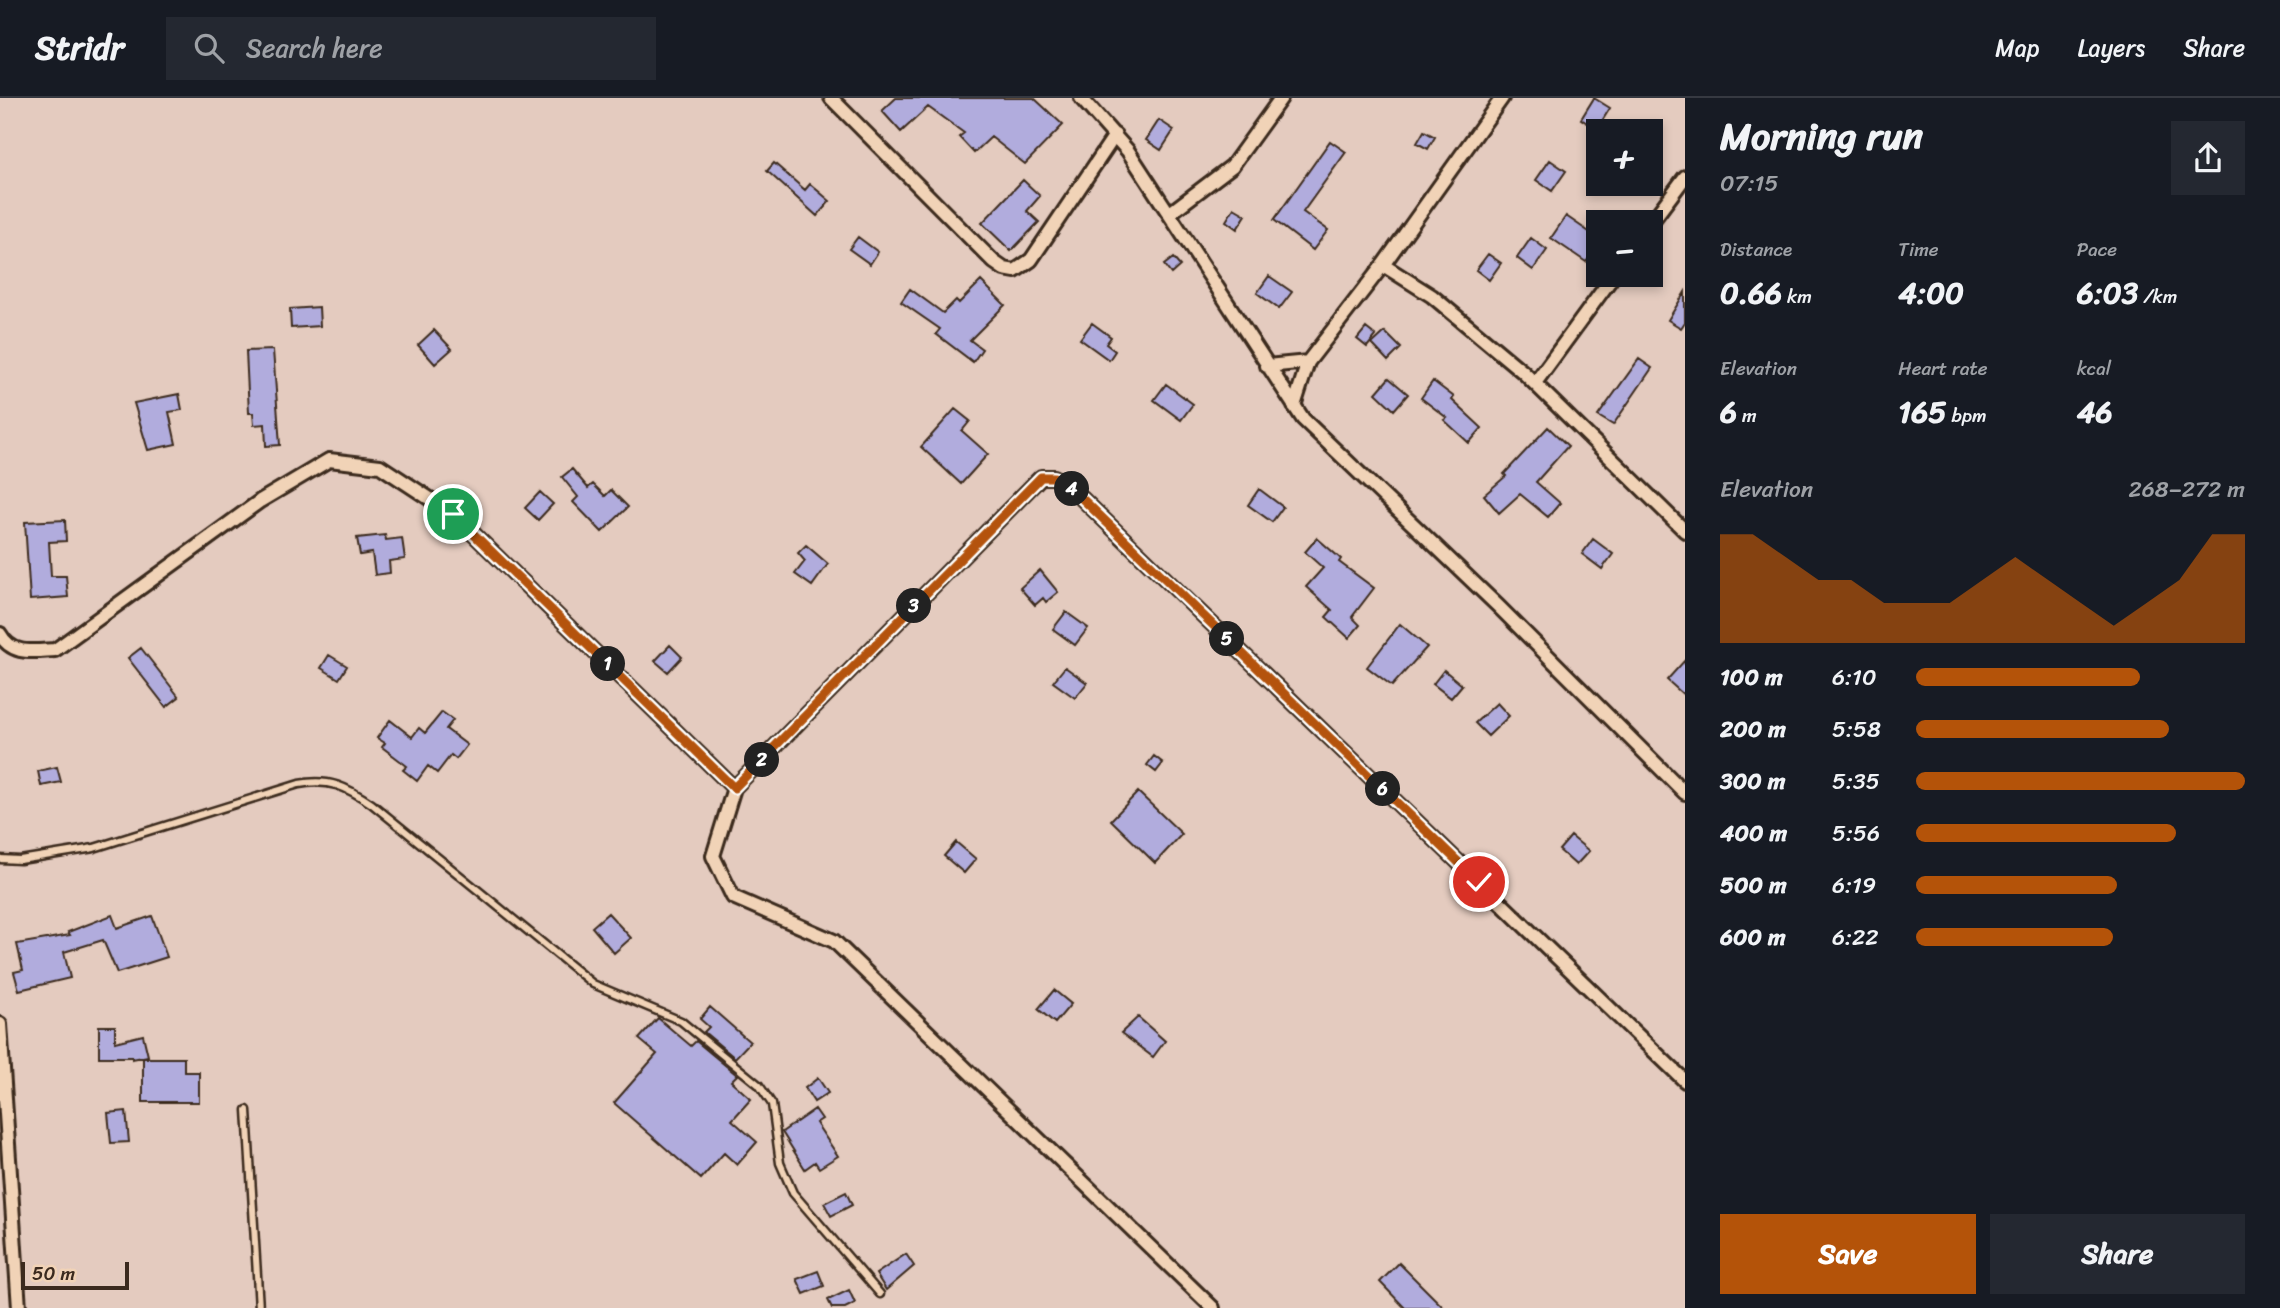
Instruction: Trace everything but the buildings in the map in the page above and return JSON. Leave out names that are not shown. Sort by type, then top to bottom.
[{"type":"street","points":[[831,98],[995,262],[1015,271],[1031,260],[1115,135]]},
{"type":"street","points":[[1081,98],[1115,135],[1170,213],[1266,366],[1294,406],[1324,441],[1483,591],[1685,793]]},
{"type":"street","points":[[1170,213],[1232,166],[1281,98]]},
{"type":"street","points":[[1294,406],[1308,362],[1382,265],[1502,98]]},
{"type":"street","points":[[1661,210],[1685,177]]},
{"type":"street","points":[[1382,265],[1432,296],[1535,383],[1685,531]]},
{"type":"street","points":[[1535,383],[1605,287]]},
{"type":"street","points":[[1266,366],[1308,362]]},
{"type":"street","points":[[0,634],[5,642],[21,652],[55,650],[260,500],[330,460],[380,466],[453,514],[734,788]]},
{"type":"street","points":[[1213,1308],[834,941],[733,897],[713,856],[734,788],[1041,477],[1054,477],[1067,484],[1685,1081]]},
{"type":"street","points":[[0,1024],[19,1308]]},
{"type":"lane","points":[[0,859],[20,860],[94,848],[299,784],[325,781],[345,786],[372,804],[593,984],[681,1021],[760,1085],[772,1104],[780,1163],[793,1194],[880,1294]]},
{"type":"lane","points":[[247,1110],[259,1308]]},
{"type":"route","points":[[453,514],[734,788],[1041,477],[1054,477],[1067,484],[1479,882]]}]
